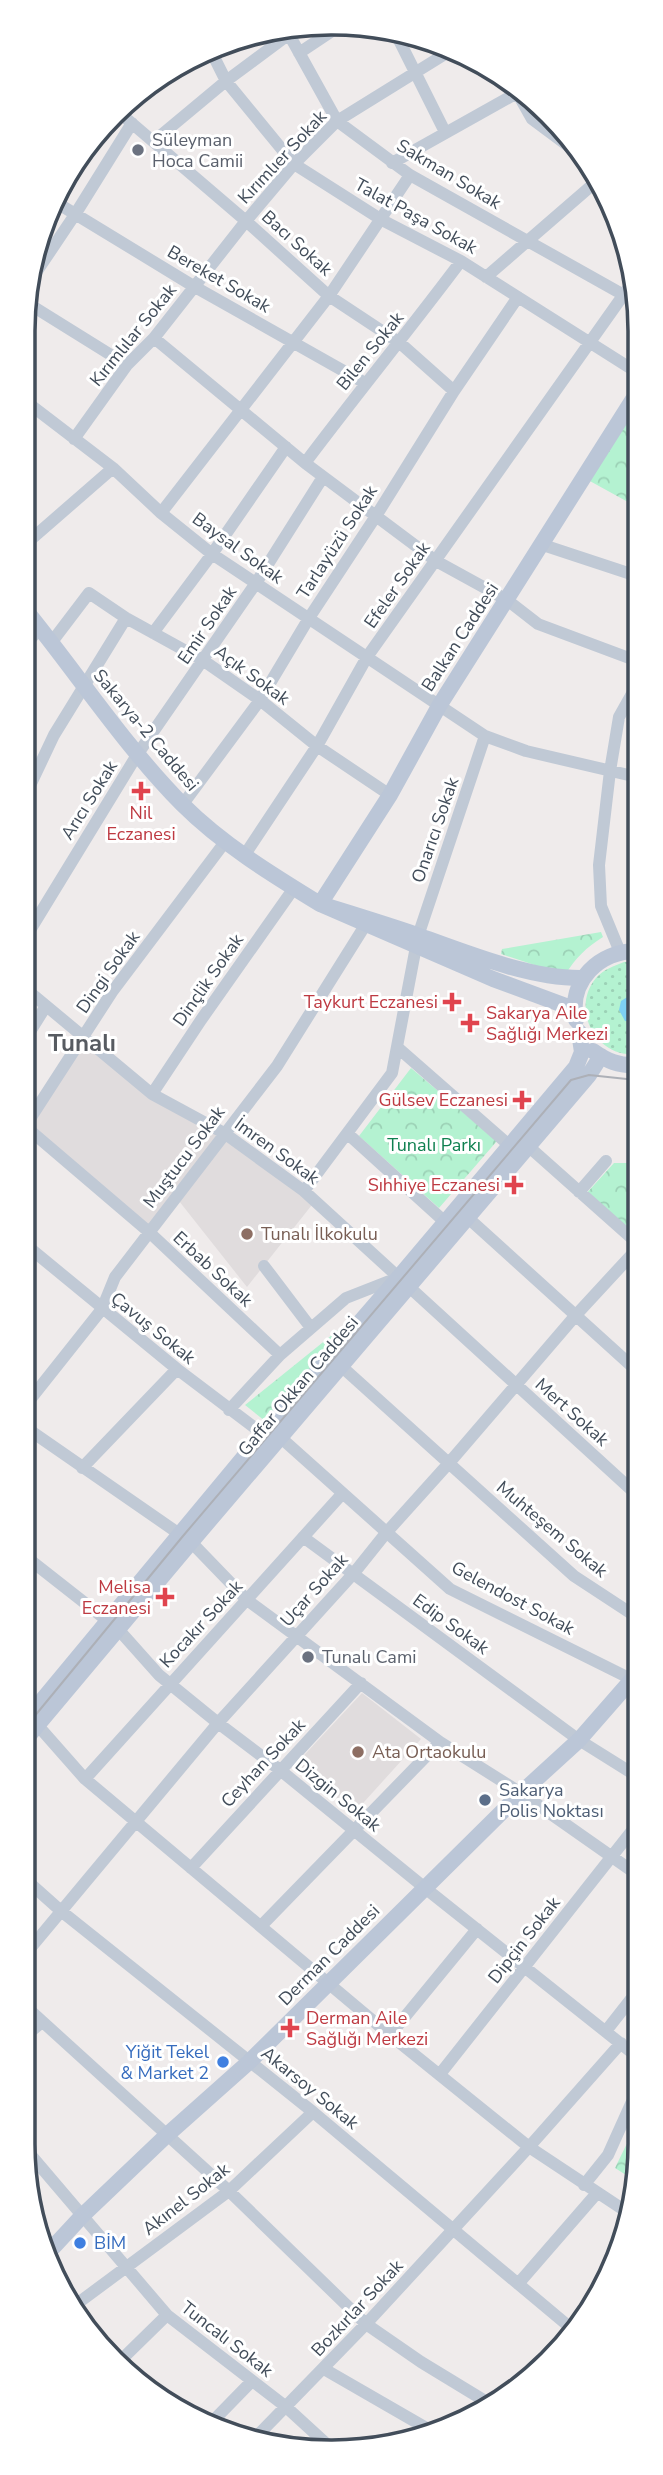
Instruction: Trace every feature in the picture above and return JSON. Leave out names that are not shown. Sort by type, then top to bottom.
[{"type":"main road","name":"Balkan Caddesi","points":[[320,904],[390,795],[439,706],[628,408]]},
{"type":"main road","name":"Sakarya-2 Caddesi","points":[[35,622],[137,755],[183,804],[225,842],[320,904],[366,924],[417,940]]},
{"type":"main road","name":"Sakarya-2 Caddesi","points":[[320,904],[417,940],[493,979],[574,1009]]},
{"type":"main road","points":[[417,940],[558,978],[583,978]]},
{"type":"main road","points":[[628,952],[606,957],[593,966],[576,993],[574,1009],[579,1032],[593,1052],[609,1062],[628,1066]]},
{"type":"main road","name":"Gaffar Okkan Caddesi","points":[[185,1537],[280,1437],[341,1366],[445,1222],[576,1067],[582,1052],[579,1032]]},
{"type":"main road","name":"Gaffar Okkan Caddesi","points":[[35,1712],[113,1626],[263,1434],[467,1217],[589,1075],[601,1056]]},
{"type":"main road","name":"Derman Caddesi","points":[[54,2246],[167,2135],[249,2062],[521,1793],[579,1740],[628,1685]]},
{"type":"street","points":[[299,53],[326,35]]},
{"type":"street","name":"Sakman Sokak","points":[[291,38],[337,121],[410,175],[623,295]]},
{"type":"street","points":[[154,141],[276,41]]},
{"type":"street","points":[[401,44],[445,132]]},
{"type":"street","name":"Kırımlıer Sokak","points":[[246,221],[294,164],[337,121],[441,56]]},
{"type":"street","name":"Talat Paşa Sokak","points":[[215,59],[226,81],[294,164],[382,220],[461,261],[628,367]]},
{"type":"street","points":[[392,163],[509,94]]},
{"type":"street","points":[[524,106],[531,119],[553,135]]},
{"type":"street","name":"Bacı Sokak","points":[[126,118],[329,296],[400,343],[454,391]]},
{"type":"street","points":[[44,262],[132,122]]},
{"type":"street","points":[[161,513],[329,296],[410,175]]},
{"type":"street","points":[[486,277],[590,187]]},
{"type":"street","name":"Bereket Sokak","points":[[63,206],[195,287],[365,383]]},
{"type":"street","name":"Kırımlılar Sokak","points":[[74,439],[127,365],[154,338],[246,221]]},
{"type":"street","name":"Bilen Sokak","points":[[305,463],[461,261]]},
{"type":"street","name":"Efeler Sokak","points":[[244,856],[317,746],[367,657],[625,292]]},
{"type":"street","name":"Tarlayüzü Sokak","points":[[183,804],[260,700],[309,618],[454,391],[518,297]]},
{"type":"street","points":[[36,309],[127,365]]},
{"type":"street","points":[[154,338],[305,463],[436,561],[508,600],[538,624],[628,658]]},
{"type":"street","name":"Baysal Sokak","points":[[35,408],[113,468],[161,513],[212,554],[485,736],[526,751],[628,775]]},
{"type":"street","points":[[153,633],[286,447]]},
{"type":"street","points":[[35,536],[113,468]]},
{"type":"street","name":"Emir Sokak","points":[[137,755],[204,661],[323,477]]},
{"type":"street","points":[[540,544],[628,573]]},
{"type":"street","name":"Açık Sokak","points":[[51,643],[89,593],[126,618],[204,661],[260,700],[317,746],[390,795]]},
{"type":"street","points":[[35,775],[54,735],[126,618]]},
{"type":"street","points":[[35,634],[40,628]]},
{"type":"street","points":[[628,700],[619,716],[599,864],[601,906],[628,952]]},
{"type":"street","name":"Onarıcı Sokak","points":[[304,1191],[393,1073],[417,940],[485,736]]},
{"type":"street","name":"Arıcı Sokak","points":[[35,922],[137,755]]},
{"type":"street","name":"Dingi Sokak","points":[[35,1102],[84,1039],[112,992],[225,842]]},
{"type":"street","name":"Dinçlik Sokak","points":[[152,1094],[294,888]]},
{"type":"street","name":"Muştucu Sokak","points":[[35,1393],[102,1309],[115,1277],[277,1066],[366,924]]},
{"type":"street","name":"İmren Sokak","points":[[35,996],[152,1094],[224,1133],[304,1191],[516,1385]]},
{"type":"street","points":[[35,1024],[47,1006]]},
{"type":"street","points":[[397,1047],[510,1146]]},
{"type":"street","name":"Erbab Sokak","points":[[35,1134],[149,1232],[280,1354]]},
{"type":"street","points":[[348,1135],[445,1222]]},
{"type":"street","points":[[528,1146],[628,1235]]},
{"type":"street","points":[[579,1192],[606,1161]]},
{"type":"street","points":[[467,1217],[628,1363]]},
{"type":"street","name":"Çavuş Sokak","points":[[35,1253],[177,1370],[263,1434]]},
{"type":"street","name":"Uçar Sokak","points":[[35,1942],[218,1723],[354,1573],[576,1315],[628,1259]]},
{"type":"street","points":[[264,1266],[311,1328]]},
{"type":"street","points":[[229,1410],[280,1354],[346,1298],[404,1281]]},
{"type":"street","name":"Muhteşem Sokak","points":[[341,1366],[574,1576],[628,1611]]},
{"type":"street","points":[[82,1468],[177,1370]]},
{"type":"street","name":"Mert Sokak","points":[[516,1385],[628,1487]]},
{"type":"street","points":[[35,1434],[185,1537],[247,1600],[440,1742],[521,1793],[628,1867]]},
{"type":"street","name":"Gelendost Sokak","points":[[280,1437],[450,1589],[628,1675]]},
{"type":"street","name":"Kocakır Sokak","points":[[85,1779],[342,1494]]},
{"type":"street","name":"Edip Sokak","points":[[303,1537],[579,1740],[628,1771]]},
{"type":"street","name":"Dizgin Sokak","points":[[35,1564],[113,1626],[159,1675],[628,2049]]},
{"type":"street","name":"Ceyhan Sokak","points":[[191,1868],[361,1683]]},
{"type":"street","points":[[35,1725],[85,1779],[390,2035],[529,2147],[621,2208]]},
{"type":"street","points":[[261,1926],[440,1742]]},
{"type":"street","name":"Dipçin Sokak","points":[[440,2074],[628,1836]]},
{"type":"street","name":"Akarsoy Sokak","points":[[35,1888],[313,2112],[567,2324]]},
{"type":"street","points":[[390,2035],[477,1929]]},
{"type":"street","points":[[606,2031],[628,2003]]},
{"type":"street","points":[[35,2015],[229,2191],[366,2324],[482,2399]]},
{"type":"street","points":[[35,2028],[42,2022]]},
{"type":"street","name":"Bozkırlar Sokak","points":[[262,2431],[453,2230],[621,2043]]},
{"type":"street","points":[[584,2185],[608,2155],[628,2111]]},
{"type":"street","name":"Akınel Sokak","points":[[81,2301],[229,2191],[313,2112]]},
{"type":"street","name":"Tuncalı Sokak","points":[[36,2161],[167,2315],[285,2406],[322,2439]]},
{"type":"street","points":[[518,2284],[597,2193]]},
{"type":"street","points":[[125,2356],[167,2315]]},
{"type":"street","points":[[324,2369],[421,2426]]},
{"type":"street","points":[[217,2417],[252,2381]]},
{"type":"shaded area","points":[[84,1039],[152,1094],[224,1134],[315,1201],[247,1287],[179,1201],[149,1232],[35,1133],[35,1112]]},
{"type":"shaded area","name":"Ata Ortaokulu","points":[[362,1693],[421,1739],[355,1812],[295,1765]]},
{"type":"green space","points":[[628,416],[628,502],[588,480]]},
{"type":"green space","points":[[601,932],[603,937],[582,953],[565,975],[501,954],[502,949]]},
{"type":"green space","points":[[628,962],[628,1053],[609,1048],[599,1040],[587,1017],[589,990],[596,978],[606,970]]},
{"type":"green space","name":"Tunalı Parkı","points":[[411,1068],[497,1141],[439,1208],[359,1136]]},
{"type":"green space","points":[[614,1163],[628,1163],[628,1235],[584,1196]]},
{"type":"green space","points":[[358,1314],[265,1421],[245,1405]]},
{"type":"green space","points":[[628,2141],[626,2175],[615,2168]]},
{"type":"water","points":[[628,997],[628,1022],[619,1010],[621,1001]]},
{"type":"tram line","points":[[35,1716],[183,1536],[571,1080],[589,1075],[628,1079]]},
{"type":"place","name":"Süleyman Hoca Camii","points":[[138,150]]},
{"type":"place","name":"Nil Eczanesi","points":[[141,791]]},
{"type":"place","name":"Taykurt Eczanesi","points":[[452,1002]]},
{"type":"place","name":"Sakarya Aile Sağlığı Merkezi","points":[[470,1023]]},
{"type":"place","name":"Gülsev Eczanesi","points":[[522,1100]]},
{"type":"place","name":"Sıhhiye Eczanesi","points":[[514,1185]]},
{"type":"place","name":"Tunalı İlkokulu","points":[[247,1234]]},
{"type":"place","name":"Melisa Eczanesi","points":[[165,1597]]},
{"type":"place","name":"Tunalı Cami","points":[[308,1657]]},
{"type":"place","name":"Ata Ortaokulu","points":[[358,1752]]},
{"type":"place","name":"Sakarya Polis Noktası","points":[[485,1800]]},
{"type":"place","name":"Derman Aile Sağlığı Merkezi","points":[[290,2028]]},
{"type":"place","name":"Yiğit Tekel & Market 2","points":[[223,2062]]},
{"type":"place","name":"BİM","points":[[80,2243]]},
{"type":"district","name":"Tunalı","points":[[82,1043]]}]
